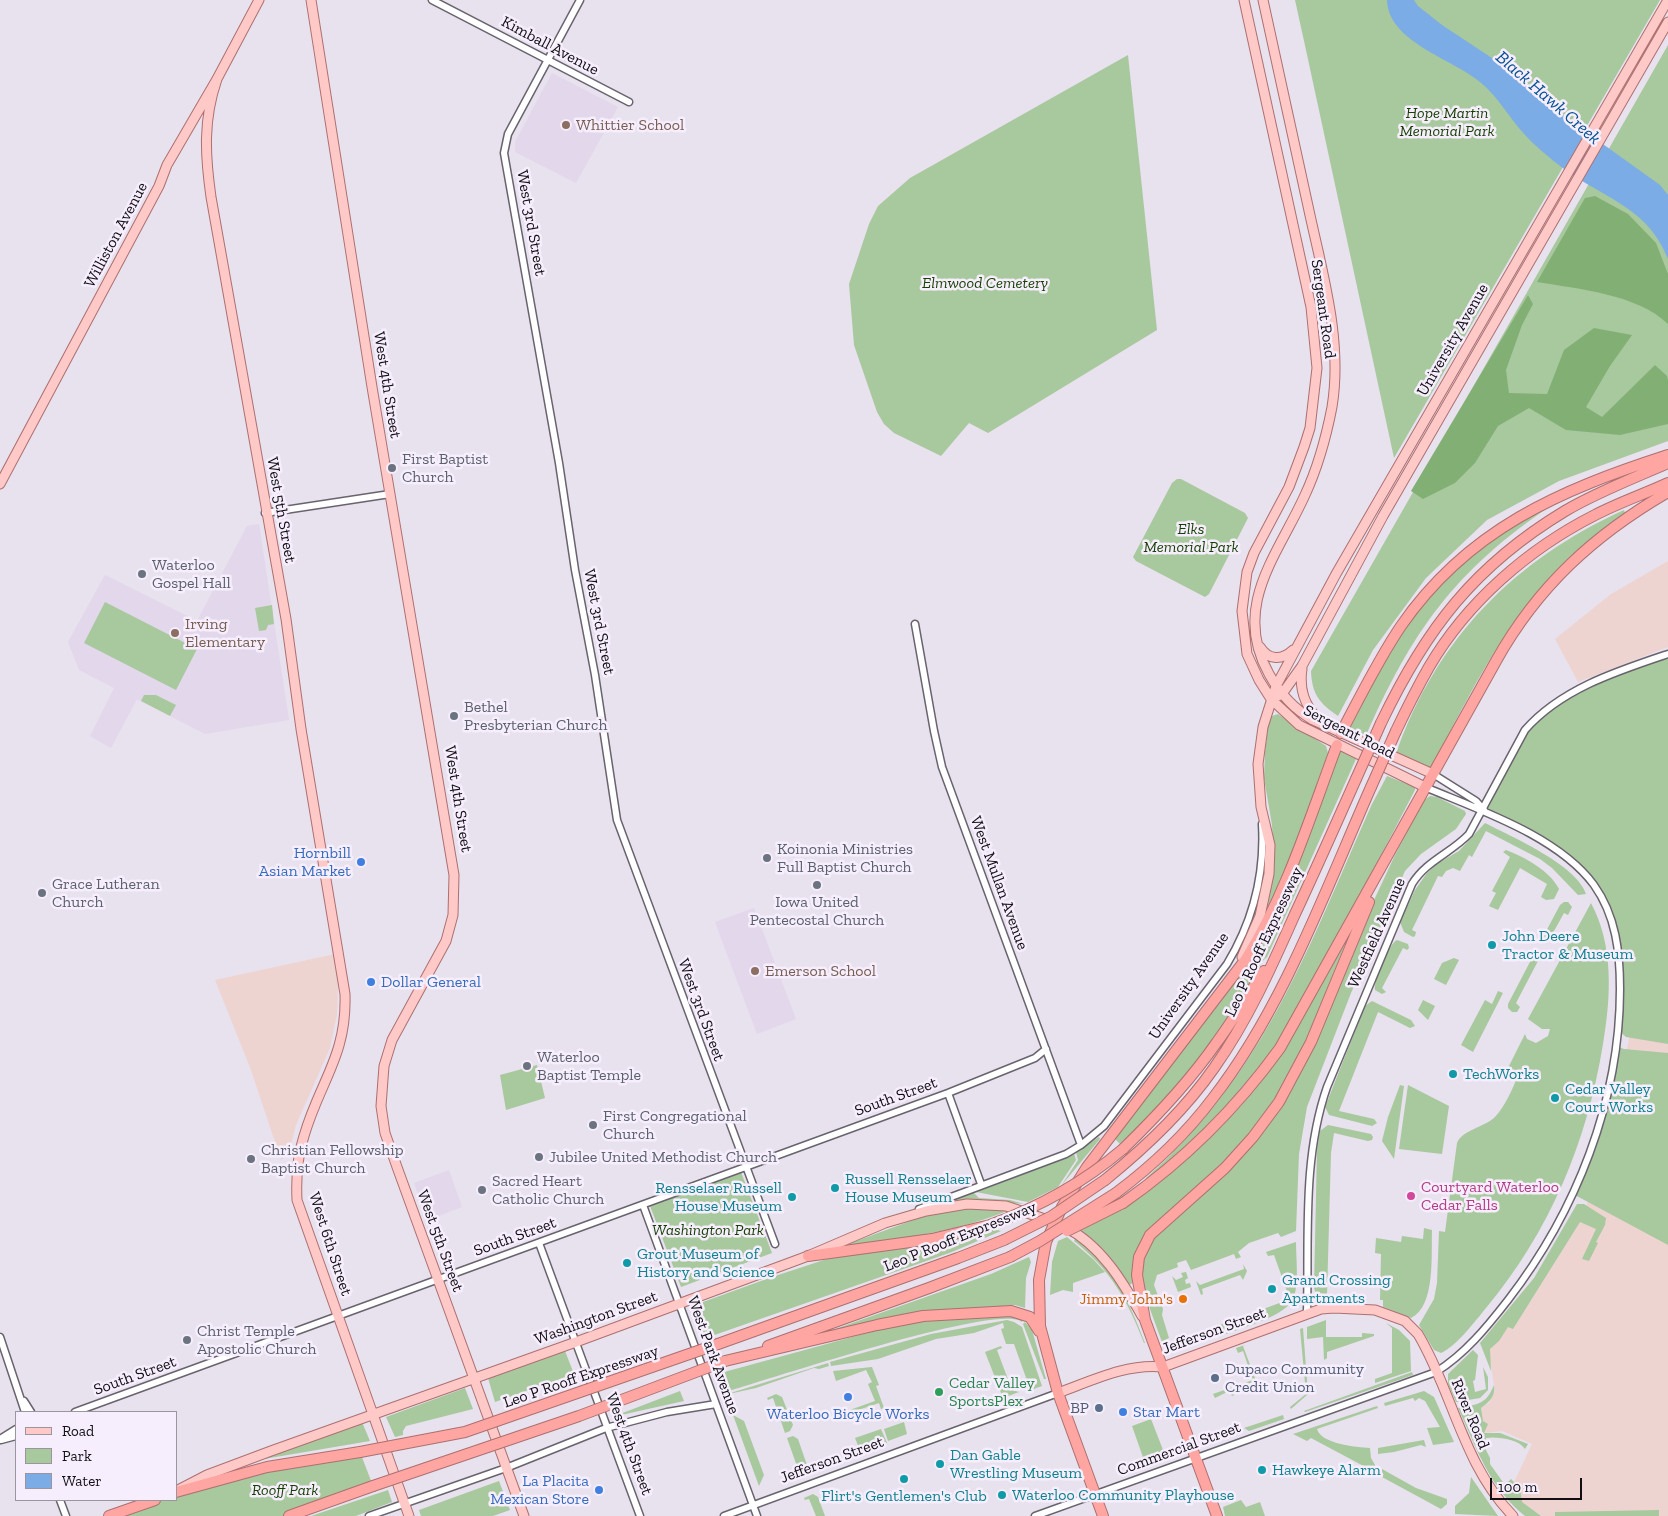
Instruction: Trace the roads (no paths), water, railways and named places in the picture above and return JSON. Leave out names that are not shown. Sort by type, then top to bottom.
[{"type":"highway","points":[[1341,733],[1379,660],[1402,625],[1425,596],[1463,557],[1498,530],[1536,506],[1608,474],[1668,455]]},
{"type":"highway","name":"Leo P Rooff Expressway","points":[[178,1491],[267,1467],[465,1432],[718,1344],[1004,1240],[1052,1216],[1105,1180],[1162,1130],[1213,1069],[1255,1002],[1381,723],[1402,680],[1426,639],[1468,586],[1514,546],[1566,511],[1668,462]]},
{"type":"highway","name":"Leo P Rooff Expressway","points":[[289,1516],[579,1416],[1010,1257],[1040,1241],[1116,1193],[1156,1160],[1194,1121],[1213,1099],[1244,1054],[1282,986],[1396,731],[1440,649],[1466,614],[1498,582],[1537,550],[1576,525],[1668,483]]},
{"type":"highway","points":[[1040,1241],[1083,1224],[1123,1203],[1158,1179],[1211,1132],[1254,1084],[1295,1024],[1506,642],[1543,592],[1598,538],[1636,510],[1668,492]]},
{"type":"highway","points":[[1103,1516],[1058,1393],[1040,1326],[1039,1280],[1046,1242],[1054,1222],[1087,1167],[1246,959],[1272,912],[1337,745]]},
{"type":"highway","points":[[1217,1516],[1145,1320],[1137,1276],[1139,1257],[1145,1241],[1155,1230],[1210,1182],[1240,1152],[1266,1121],[1289,1087],[1311,1042],[1392,849]]},
{"type":"highway","points":[[808,1256],[932,1239],[990,1225],[1050,1200],[1088,1177],[1123,1149],[1194,1072],[1238,1011],[1281,946]]},
{"type":"highway","points":[[724,1361],[841,1335],[877,1324],[951,1314],[997,1311],[1020,1312],[1030,1317],[1043,1339]]},
{"type":"highway","points":[[109,1516],[151,1501]]},
{"type":"main road","name":"Williston Avenue","points":[[0,484],[204,98],[217,79],[259,0]]},
{"type":"main road","name":"West 4th Street","points":[[311,0],[390,494],[454,875],[452,922],[442,951]]},
{"type":"main road","name":"Sergeant Road","points":[[1244,0],[1311,307],[1316,350],[1313,404],[1304,446],[1289,487],[1254,553],[1247,572],[1242,625],[1247,654],[1259,680],[1271,699],[1299,725],[1425,787]]},
{"type":"main road","name":"Sergeant Road","points":[[1263,0],[1328,301],[1335,367],[1328,428],[1314,475],[1270,562],[1259,590],[1255,616],[1257,642],[1264,666],[1282,694],[1297,709],[1322,724],[1432,774]]},
{"type":"main road","name":"University Avenue","points":[[1261,807],[1258,752],[1271,699],[1295,648],[1668,0]]},
{"type":"main road","name":"University Avenue","points":[[1282,694],[1302,666],[1374,532],[1668,22]]},
{"type":"main road","name":"West 5th Street","points":[[217,79],[207,113],[205,156],[265,512],[286,619],[301,729],[338,948]]},
{"type":"main road","points":[[1257,642],[1266,655],[1275,658],[1285,656],[1295,648]]},
{"type":"main road","points":[[1302,666],[1300,681],[1303,696],[1312,713],[1322,724]]},
{"type":"main road","points":[[1271,699],[1282,694]]},
{"type":"main road","points":[[1337,745],[1341,733]]},
{"type":"main road","points":[[1215,999],[1248,944],[1264,901],[1269,874],[1270,844],[1261,807]]},
{"type":"main road","name":"West 6th Street","points":[[338,948],[345,994],[343,1034],[336,1060],[304,1134],[298,1160],[297,1200],[409,1516]]},
{"type":"main road","name":"West 5th Street","points":[[442,951],[392,1040],[384,1066],[380,1099],[385,1133],[524,1516]]},
{"type":"main road","points":[[885,1223],[926,1211],[967,1204],[1006,1206],[1054,1222],[1078,1236],[1107,1262],[1128,1290],[1145,1320]]},
{"type":"main road","name":"Washington Street","points":[[178,1491],[207,1474],[576,1342],[808,1256],[885,1223]]},
{"type":"main road","name":"Jefferson Street","points":[[1058,1393],[1128,1369],[1151,1366],[1163,1367],[1308,1312],[1334,1308],[1376,1310],[1398,1318],[1418,1334],[1436,1372]]},
{"type":"main road","name":"River Road","points":[[1436,1372],[1474,1462],[1491,1491],[1512,1516]]},
{"type":"street","name":"Kimball Avenue","points":[[432,0],[629,102]]},
{"type":"street","name":"West 3rd Street","points":[[580,0],[508,134],[504,153],[559,464],[575,570],[595,675],[617,820],[775,1244]]},
{"type":"street","points":[[265,512],[390,494]]},
{"type":"street","name":"West Mullan Avenue","points":[[915,624],[942,767],[1081,1145]]},
{"type":"street","name":"Westfield Avenue","points":[[1308,1312],[1311,1153],[1317,1120],[1324,1095],[1391,930],[1412,884],[1423,868],[1465,838],[1484,810],[1525,730],[1548,707],[1600,679],[1668,654]]},
{"type":"street","points":[[1432,774],[1476,801],[1484,810]]},
{"type":"street","points":[[1425,787],[1484,810],[1556,849],[1582,871],[1603,899],[1610,914],[1618,948],[1618,1030],[1594,1141],[1573,1194],[1555,1231],[1522,1282],[1485,1329],[1449,1364],[1436,1372]]},
{"type":"street","name":"University Avenue","points":[[1081,1145],[1113,1116],[1227,964],[1241,940],[1252,914],[1259,886],[1263,832],[1261,807]]},
{"type":"street","name":"South Street","points":[[78,1411],[948,1093],[1035,1058],[1046,1049]]},
{"type":"street","points":[[948,1093],[981,1184]]},
{"type":"street","name":"Washington Street","points":[[885,1223],[981,1184],[1051,1160],[1081,1145]]},
{"type":"street","name":"West Park Avenue","points":[[643,1204],[757,1516]]},
{"type":"street","name":"West 4th Street","points":[[539,1243],[640,1516]]},
{"type":"street","points":[[0,1337],[25,1411]]},
{"type":"street","name":"Commercial Street","points":[[1035,1516],[1305,1417],[1436,1372]]},
{"type":"street","name":"Jefferson Street","points":[[724,1516],[1058,1393]]},
{"type":"street","points":[[22,1398],[30,1411]]},
{"type":"street","points":[[369,1516],[506,1468],[606,1428],[666,1412],[716,1404]]},
{"type":"street","points":[[0,1439],[15,1430]]},
{"type":"street","points":[[0,1439],[15,1436]]},
{"type":"street","points":[[60,1501],[66,1516]]},
{"type":"water","points":[[1387,0],[1414,0],[1418,6],[1442,25],[1504,66],[1547,104],[1660,185],[1668,195],[1668,259],[1654,233],[1635,214],[1563,168],[1534,144],[1480,82],[1424,48],[1398,27],[1390,15]]},
{"type":"place","name":"Whittier School","points":[[566,125]]},
{"type":"place","name":"First Baptist Church","points":[[392,468]]},
{"type":"place","name":"Waterloo Gospel Hall","points":[[142,574]]},
{"type":"place","name":"Irving Elementary","points":[[175,633]]},
{"type":"place","name":"Bethel Presbyterian Church","points":[[454,716]]},
{"type":"place","name":"Koinonia Ministries Full Baptist Church","points":[[767,858]]},
{"type":"place","name":"Hornbill Asian Market","points":[[361,862]]},
{"type":"place","name":"Iowa United Pentecostal Church","points":[[817,885]]},
{"type":"place","name":"Grace Lutheran Church","points":[[42,893]]},
{"type":"place","name":"John Deere Tractor & Museum","points":[[1492,945]]},
{"type":"place","name":"Emerson School","points":[[755,971]]},
{"type":"place","name":"Dollar General","points":[[371,982]]},
{"type":"place","name":"Waterloo Baptist Temple","points":[[527,1066]]},
{"type":"place","name":"TechWorks","points":[[1453,1074]]},
{"type":"place","name":"Cedar Valley Court Works","points":[[1555,1098]]},
{"type":"place","name":"First Congregational Church","points":[[593,1125]]},
{"type":"place","name":"Jubilee United Methodist Church","points":[[539,1157]]},
{"type":"place","name":"Christian Fellowship Baptist Church","points":[[251,1159]]},
{"type":"place","name":"Russell Rensselaer House Museum","points":[[835,1188]]},
{"type":"place","name":"Sacred Heart Catholic Church","points":[[482,1190]]},
{"type":"place","name":"Courtyard Waterloo Cedar Falls","points":[[1411,1196]]},
{"type":"place","name":"Rensselaer Russell House Museum","points":[[792,1197]]},
{"type":"place","name":"Grout Museum of History and Science","points":[[627,1263]]},
{"type":"place","name":"Grand Crossing Apartments","points":[[1272,1289]]},
{"type":"place","name":"Jimmy John's","points":[[1183,1299]]},
{"type":"place","name":"Christ Temple Apostolic Church","points":[[187,1340]]},
{"type":"place","name":"Dupaco Community Credit Union","points":[[1215,1378]]},
{"type":"place","name":"Cedar Valley SportsPlex","points":[[939,1392]]},
{"type":"place","name":"Waterloo Bicycle Works","points":[[848,1397]]},
{"type":"place","name":"BP","points":[[1099,1408]]},
{"type":"place","name":"Star Mart","points":[[1123,1412]]},
{"type":"place","name":"Dan Gable Wrestling Museum","points":[[940,1464]]},
{"type":"place","name":"Hawkeye Alarm","points":[[1262,1470]]},
{"type":"place","name":"Flirt's Gentlemen's Club","points":[[904,1479]]},
{"type":"place","name":"La Placita Mexican Store","points":[[599,1490]]},
{"type":"place","name":"Waterloo Community Playhouse","points":[[1002,1495]]},
{"type":"water label","name":"Black Hawk Creek","points":[[1548,98]]},
{"type":"park label","name":"Hope Martin Memorial Park","points":[[1447,122]]},
{"type":"park label","name":"Elmwood Cemetery","points":[[985,283]]},
{"type":"park label","name":"Elks Memorial Park","points":[[1191,538]]},
{"type":"park label","name":"Washington Park","points":[[708,1230]]},
{"type":"park label","name":"Rooff Park","points":[[285,1490]]}]
